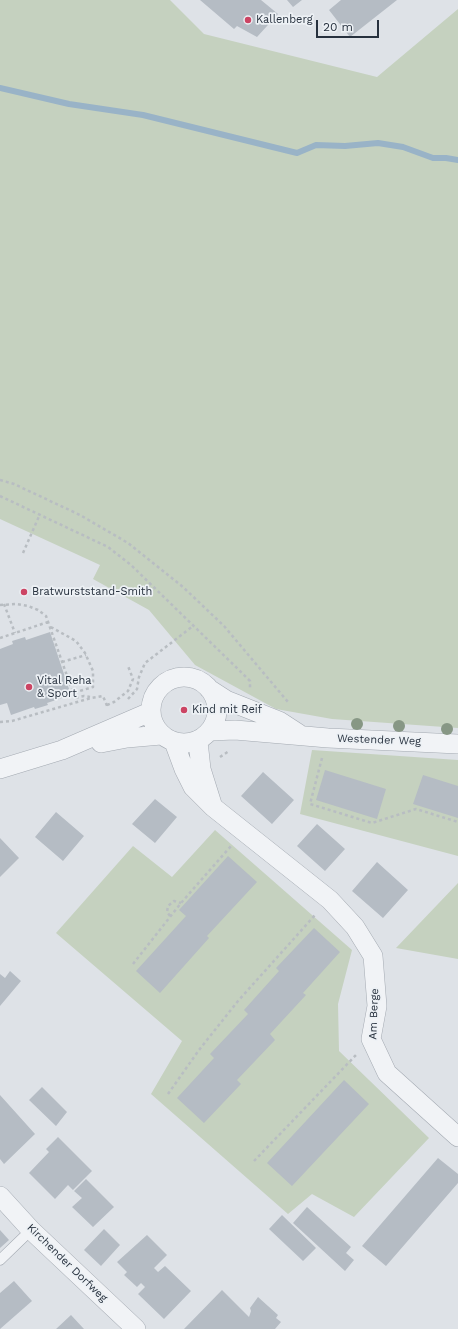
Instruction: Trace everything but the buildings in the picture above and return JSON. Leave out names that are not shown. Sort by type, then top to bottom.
[{"type":"street","points":[[168,739],[154,725],[150,712],[154,696],[158,688],[178,677],[192,678],[201,682],[226,700],[244,708],[280,720],[300,735]]},
{"type":"street","points":[[209,689],[215,698],[217,710],[215,721],[204,736],[200,769],[213,807]]},
{"type":"street","points":[[0,769],[62,750],[150,712]]},
{"type":"street","name":"Westender Weg","points":[[204,736],[235,730],[328,738],[458,744]]},
{"type":"street","points":[[62,750],[127,738],[168,739],[186,744],[204,736]]},
{"type":"street","name":"Am Berge","points":[[168,739],[193,787],[213,807],[330,900],[355,927],[373,956],[377,1006],[371,1040],[387,1073],[458,1137]]},
{"type":"street","name":"Kirchender Dorfweg","points":[[0,1196],[31,1230],[136,1329]]},
{"type":"lane","points":[[0,1260],[31,1230]]},
{"type":"path","points":[[0,480],[14,484],[80,515],[128,543],[183,587],[224,626],[276,685],[293,708]]},
{"type":"path","points":[[0,496],[108,547],[131,565],[250,681],[250,690],[244,708]]},
{"type":"path","points":[[23,553],[40,514]]},
{"type":"path","points":[[4,604],[15,633]]},
{"type":"path","points":[[0,605],[17,604],[38,610],[46,616],[75,698],[84,696],[91,698]]},
{"type":"path","points":[[0,638],[49,624],[76,641],[86,655],[93,671],[93,687],[73,692]]},
{"type":"path","points":[[126,701],[137,689],[139,676],[145,663],[193,626]]},
{"type":"path","points":[[62,662],[86,655]]},
{"type":"path","points":[[107,705],[114,702],[128,691],[133,678],[128,666]]},
{"type":"path","points":[[0,722],[12,721],[91,698],[103,696],[110,713]]},
{"type":"path","points":[[322,758],[310,804],[372,824],[416,809],[458,822]]},
{"type":"path","points":[[133,964],[170,916],[229,848]]},
{"type":"path","points":[[170,916],[167,912],[168,906],[174,900],[181,903]]},
{"type":"path","points":[[168,1094],[199,1050],[238,1001],[319,911]]},
{"type":"path","points":[[254,1161],[371,1040]]},
{"type":"green space","points":[[0,0],[170,0],[204,34],[377,77],[458,9],[458,728],[332,719],[276,709],[195,665],[149,610],[93,579],[100,565],[0,519]]},
{"type":"green space","points":[[312,750],[458,760],[458,856],[300,814]]},
{"type":"green space","points":[[215,830],[352,950],[338,1004],[339,1051],[429,1138],[354,1217],[312,1194],[288,1214],[151,1094],[182,1041],[56,933],[133,846],[172,877]]},
{"type":"green space","points":[[458,883],[458,959],[396,948]]},
{"type":"waterway","points":[[0,88],[69,104],[143,115],[297,153],[316,145],[345,146],[378,143],[403,147],[433,158],[458,160]]},
{"type":"place","name":"Kallenberg","points":[[248,20]]},
{"type":"place","name":"Bratwurststand-Smith","points":[[24,592]]},
{"type":"place","name":"Vital Reha & Sport","points":[[29,687]]},
{"type":"place","name":"Kind mit Reif","points":[[184,710]]}]
